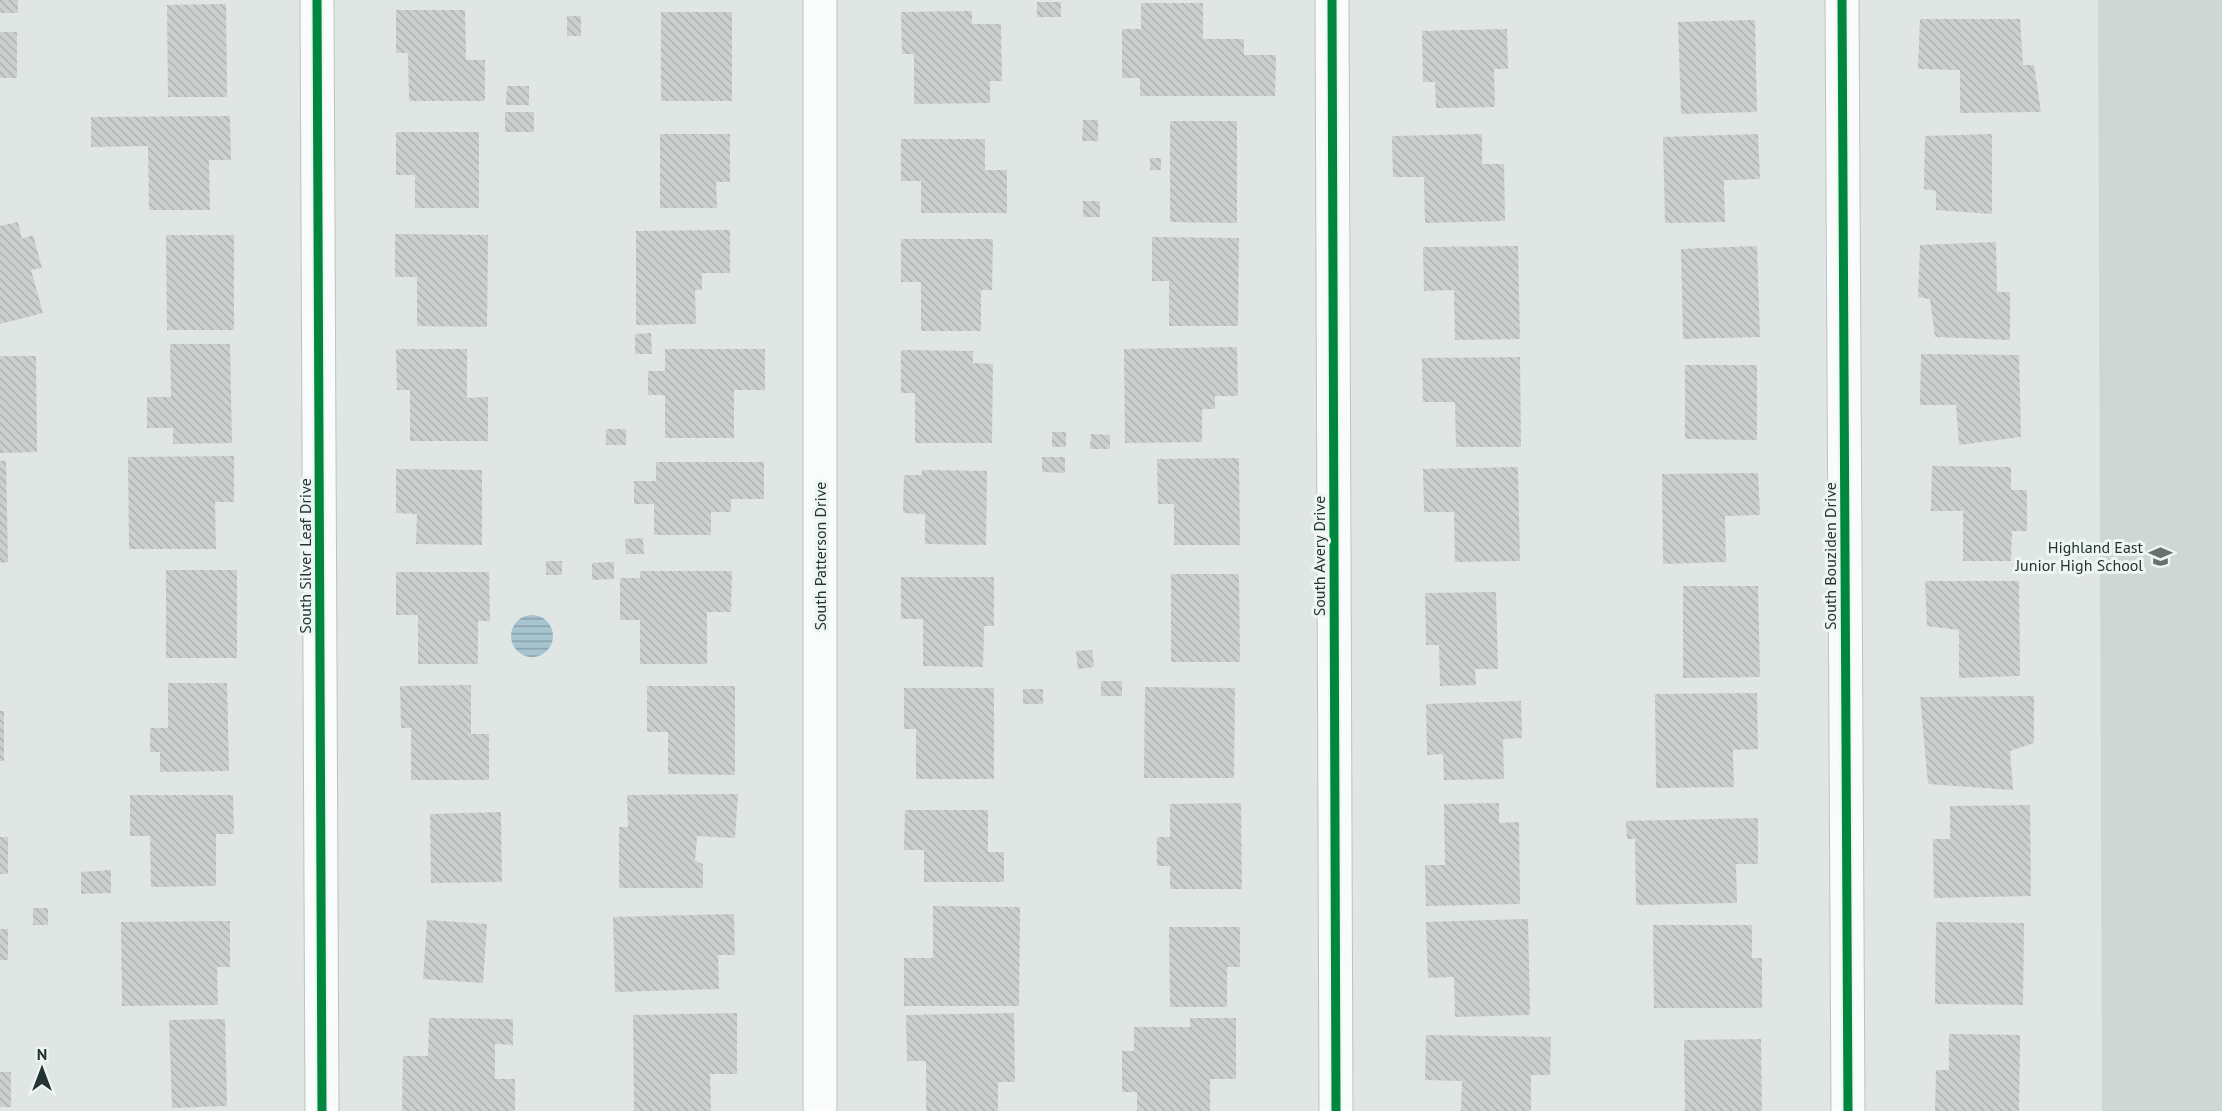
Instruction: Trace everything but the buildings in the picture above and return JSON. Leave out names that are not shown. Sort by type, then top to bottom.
[{"type":"street","name":"South Silver Leaf Drive","points":[[317,0],[322,1111]]},
{"type":"street","name":"South Patterson Drive","points":[[819,1111],[820,0]]},
{"type":"street","name":"South Avery Drive","points":[[1332,0],[1336,1111]]},
{"type":"street","name":"South Bouziden Drive","points":[[1842,0],[1848,1111]]},
{"type":"shaded area","name":"Highland East Junior High School","points":[[2098,0],[2222,0],[2222,1111],[2102,1111]]},
{"type":"water","points":[[532,615],[547,621],[553,636],[547,651],[532,657],[517,651],[511,636],[517,621]]},
{"type":"cycle path","points":[[317,0],[322,1111]]},
{"type":"cycle path","points":[[1332,0],[1336,1111]]},
{"type":"cycle path","points":[[1842,0],[1848,1111]]},
{"type":"place","name":"Highland East Junior High School","points":[[2161,556]]}]
